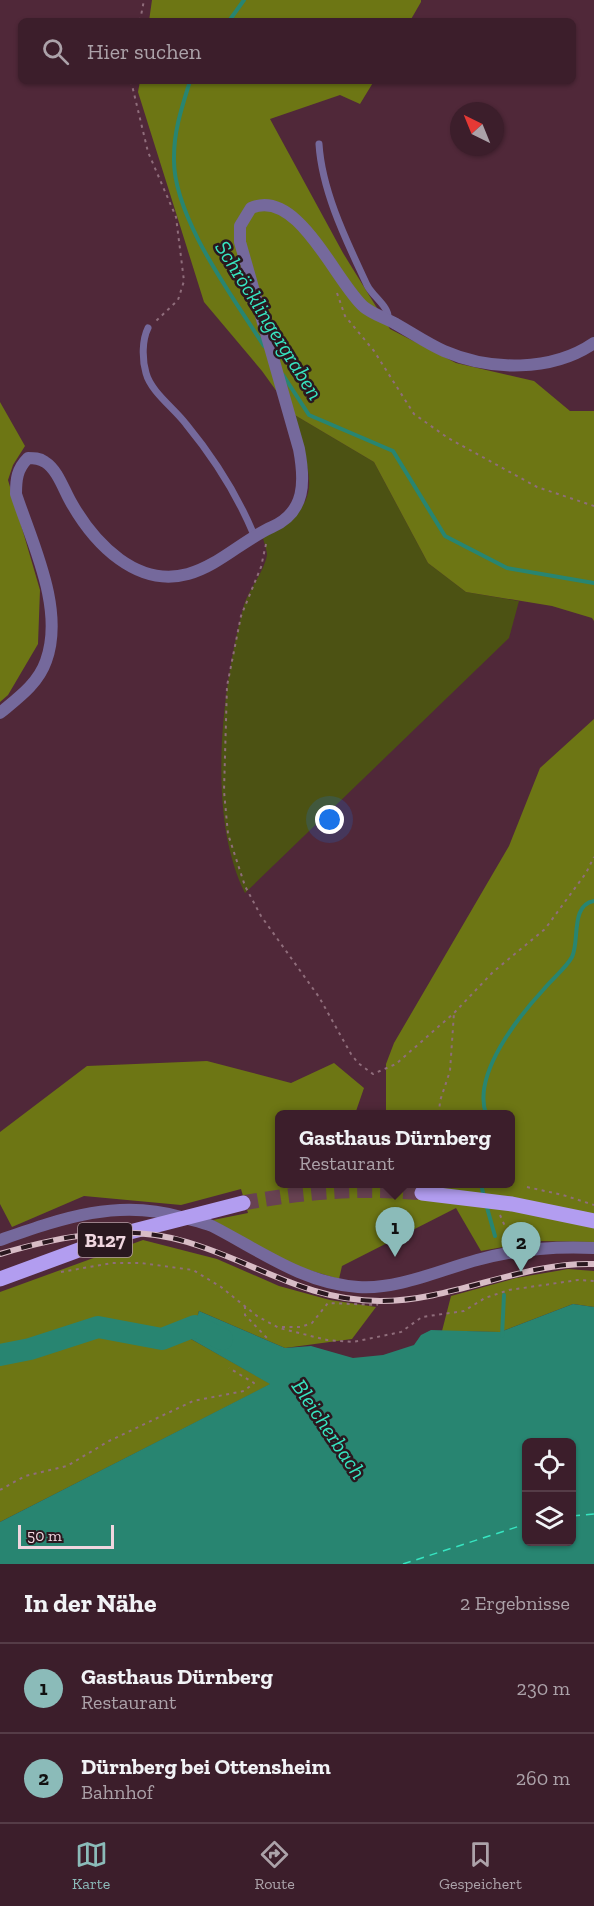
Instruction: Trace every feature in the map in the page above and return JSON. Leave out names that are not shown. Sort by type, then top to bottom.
[{"type":"main road","points":[[422,1193],[512,1204],[594,1221]]},
{"type":"main road","name":"B127","points":[[0,1279],[122,1234],[212,1209],[243,1203]]},
{"type":"street","points":[[0,713],[23,694],[36,679],[50,647],[48,602],[16,494],[19,466],[28,458],[37,458],[46,462],[88,528],[106,548],[139,571],[169,577],[189,574],[280,522],[294,511],[304,482],[299,449],[242,253],[239,233],[246,213],[251,208],[265,205],[293,216],[318,245],[343,283],[363,306],[459,357],[497,364],[548,362],[576,354],[594,343]]},
{"type":"street","points":[[0,1240],[83,1213],[140,1209],[169,1213],[210,1225],[292,1270],[358,1287],[383,1286],[538,1247],[594,1248]]},
{"type":"lane","points":[[319,144],[320,164],[332,200],[366,283],[388,312],[388,319]]},
{"type":"lane","points":[[148,328],[143,338],[146,374],[230,484],[259,532]]},
{"type":"path","points":[[141,18],[144,0]]},
{"type":"path","points":[[132,84],[148,152],[176,216],[184,281],[178,300],[148,328]]},
{"type":"path","points":[[343,283],[337,296],[345,316],[374,351],[414,414],[448,438],[537,487],[594,506]]},
{"type":"path","points":[[259,532],[264,557],[240,616],[226,710],[225,814],[232,849],[245,886],[261,916],[319,997],[351,1054],[366,1070],[373,1074],[396,1064],[454,1013],[493,972],[545,929],[586,873],[594,857]]},
{"type":"path","points":[[439,1110],[450,1071],[454,1013]]},
{"type":"path","points":[[527,1187],[594,1205]]},
{"type":"path","points":[[500,1216],[516,1251]]},
{"type":"path","points":[[60,1272],[112,1263],[141,1263],[193,1270],[256,1316],[279,1328],[327,1341],[353,1342],[401,1332],[422,1317],[464,1311],[485,1298],[509,1290],[578,1280],[594,1281]]},
{"type":"path","points":[[279,1328],[301,1327],[312,1323],[328,1304],[377,1305],[379,1297],[387,1296]]},
{"type":"path","points":[[245,1306],[245,1315],[268,1339]]},
{"type":"path","points":[[0,1490],[26,1476],[67,1466],[109,1441],[193,1401],[243,1391],[254,1383],[229,1368]]},
{"type":"shaded area","points":[[152,0],[421,0],[412,18],[149,18]]},
{"type":"shaded area","points":[[139,84],[372,84],[360,104],[340,95],[270,119],[343,253],[390,329],[456,363],[534,381],[570,411],[594,411],[594,621],[592,618],[552,606],[466,592],[428,563],[374,462],[293,414],[262,371],[204,302],[138,92]]},
{"type":"shaded area","points":[[0,402],[25,446],[13,465],[8,480],[40,590],[38,644],[8,695],[0,702]]},
{"type":"shaded area","points":[[293,414],[374,462],[428,563],[466,592],[519,601],[509,638],[245,893],[233,862],[225,827],[222,789],[224,712],[229,674],[244,605],[267,555],[263,538],[284,525],[298,512],[306,499],[309,486],[308,471]]},
{"type":"shaded area","points":[[594,719],[594,1242],[536,1241],[481,1251],[456,1208],[342,1266],[339,1279],[292,1265],[213,1220],[248,1213],[241,1189],[181,1205],[84,1196],[12,1227],[0,1204],[0,1132],[87,1066],[207,1061],[291,1083],[334,1063],[364,1088],[356,1110],[275,1110],[275,1188],[515,1188],[515,1110],[386,1110],[386,1064],[394,1043],[509,846],[540,768]]},
{"type":"shaded area","points":[[143,1240],[217,1259],[279,1286],[330,1300],[376,1307],[352,1339],[285,1348],[199,1311],[191,1339],[271,1384],[0,1522],[0,1292]]},
{"type":"shaded area","points":[[568,1269],[594,1271],[594,1307],[573,1304],[500,1332],[442,1331],[451,1296],[516,1278]]},
{"type":"water","points":[[573,1304],[594,1307],[594,1564],[0,1564],[0,1522],[270,1384],[191,1339],[199,1311],[285,1348],[311,1346],[353,1358],[383,1355],[414,1345],[421,1335],[431,1330],[500,1332]]},
{"type":"waterway","name":"Schröcklingergraben","points":[[231,18],[244,0]]},
{"type":"waterway","name":"Schröcklingergraben","points":[[189,84],[175,137],[176,180],[183,205],[193,230],[221,280],[264,346]]},
{"type":"waterway","name":"Schröcklingergraben","points":[[283,375],[309,415],[393,451],[445,536],[507,568],[594,583]]},
{"type":"waterway","name":"Schröcklingergraben","points":[[485,1110],[483,1098],[486,1081],[500,1047],[522,1014],[572,957],[579,916],[586,904],[594,901]]},
{"type":"waterway","name":"Schröcklingergraben","points":[[482,1188],[484,1197]]},
{"type":"waterway","name":"Schröcklingergraben","points":[[486,1204],[495,1236]]},
{"type":"waterway","name":"Schröcklingergraben","points":[[502,1336],[504,1295]]},
{"type":"waterway","name":"Bleicherbach","points":[[0,1355],[30,1349],[98,1327],[162,1339],[195,1326],[222,1339]]},
{"type":"ferry route","points":[[576,1516],[594,1514]]},
{"type":"ferry route","points":[[403,1564],[522,1525]]},
{"type":"tunnel","points":[[243,1203],[332,1192],[376,1190],[422,1193]]},
{"type":"railway","points":[[0,1254],[70,1237],[140,1233],[164,1236],[212,1250],[304,1288],[328,1295],[380,1301],[434,1295],[540,1269],[594,1264]]},
{"type":"place","name":"Gasthaus Dürnberg","points":[[395,1257]]},
{"type":"place","name":"Dürnberg bei Ottensheim","points":[[521,1272]]}]
